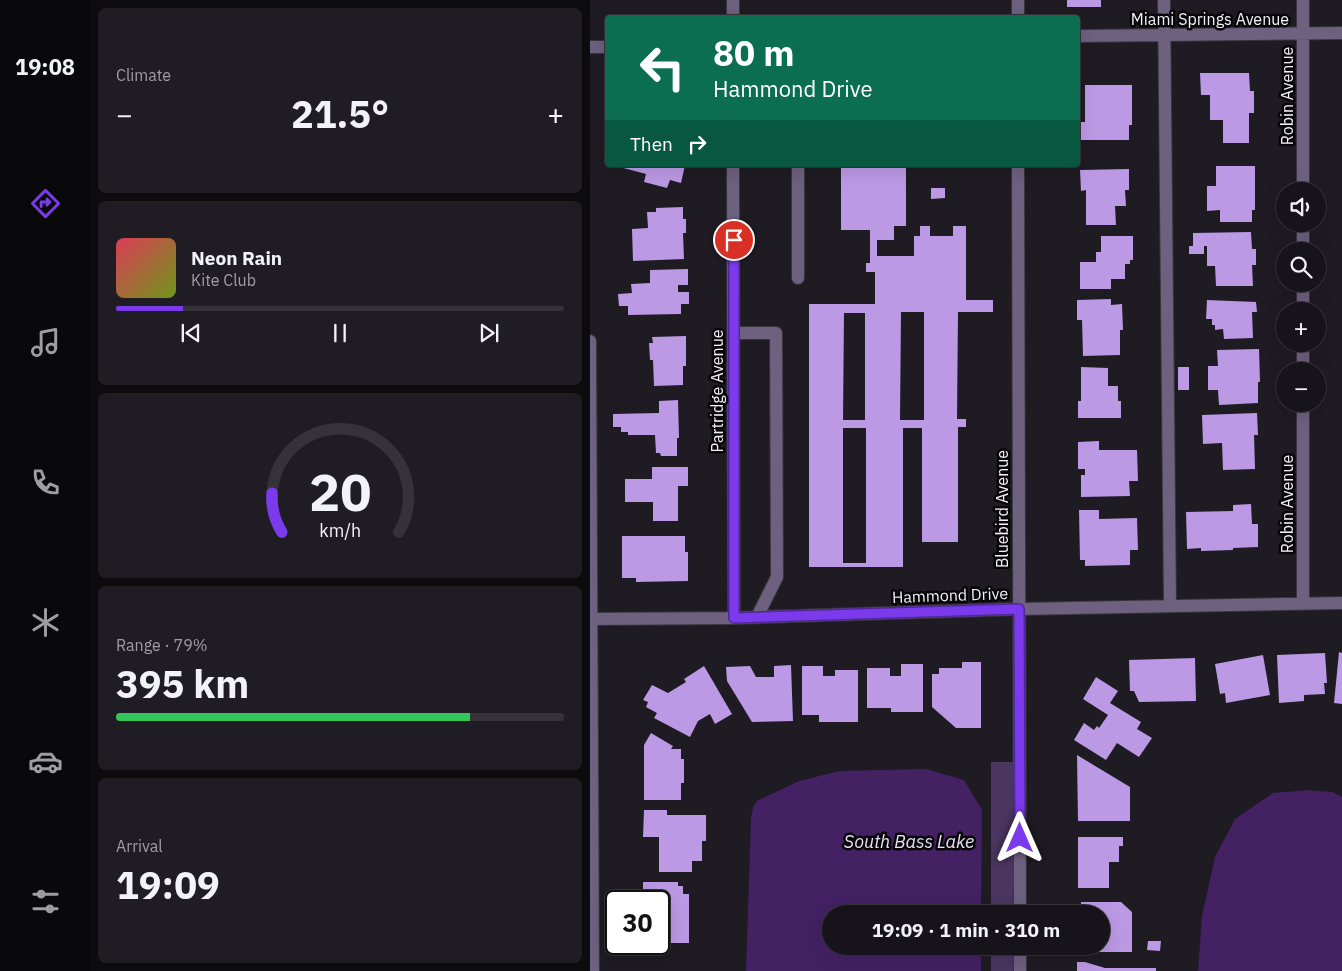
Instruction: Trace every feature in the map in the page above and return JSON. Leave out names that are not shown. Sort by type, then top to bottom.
[{"type":"street","points":[[733,0],[733,15]]},
{"type":"street","points":[[1018,0],[1018,15]]},
{"type":"street","points":[[1164,0],[1170,606]]},
{"type":"street","name":"Robin Avenue","points":[[1303,0],[1303,182]]},
{"type":"street","name":"Miami Springs Avenue","points":[[1080,36],[1342,33]]},
{"type":"street","points":[[590,47],[605,47]]},
{"type":"street","name":"Partridge Avenue","points":[[733,167],[734,618]]},
{"type":"street","points":[[798,167],[798,278]]},
{"type":"street","name":"Bluebird Avenue","points":[[1018,167],[1020,905]]},
{"type":"street","points":[[734,333],[776,333],[777,577],[757,617]]},
{"type":"street","points":[[590,341],[593,971]]},
{"type":"street","name":"Robin Avenue","points":[[1303,412],[1304,604]]},
{"type":"street","name":"Hammond Drive","points":[[590,619],[734,618],[1019,609],[1342,603]]},
{"type":"street","points":[[1020,955],[1020,971]]},
{"type":"shaded area","points":[[991,762],[1013,762],[1013,905],[991,905]]},
{"type":"shaded area","points":[[991,955],[1013,955],[1013,971],[991,971]]},
{"type":"water","name":"South Bass Lake","points":[[926,769],[964,780],[982,810],[981,905],[822,905],[822,955],[981,955],[981,971],[746,971],[753,807],[757,801],[799,781],[839,771]]},
{"type":"water","points":[[1308,790],[1332,792],[1342,797],[1342,971],[1198,971],[1202,916],[1215,857],[1235,819],[1273,793]]},
{"type":"building","points":[[1067,0],[1101,0],[1101,7],[1067,7]]},
{"type":"building","points":[[1200,73],[1249,73],[1250,91],[1254,91],[1254,113],[1249,113],[1249,143],[1223,143],[1223,120],[1210,120],[1210,95],[1201,95]]},
{"type":"building","points":[[1085,85],[1132,85],[1132,125],[1129,125],[1129,140],[1080,140],[1080,122],[1085,122]]},
{"type":"building","points":[[1216,166],[1255,166],[1255,210],[1252,210],[1252,222],[1220,222],[1220,210],[1207,211],[1207,186],[1216,186]]},
{"type":"building","points":[[620,167],[685,167],[681,183],[670,180],[667,188],[644,182],[646,174]]},
{"type":"building","points":[[841,167],[906,167],[906,226],[894,226],[894,240],[877,240],[877,256],[914,256],[914,236],[920,236],[920,226],[930,226],[930,236],[953,236],[953,226],[966,226],[966,300],[993,300],[993,312],[958,312],[957,419],[966,419],[966,427],[958,427],[958,542],[922,542],[922,428],[903,428],[903,567],[809,567],[809,304],[875,304],[875,272],[866,272],[866,263],[870,263],[870,230],[841,230]],"holes":[[[901,312],[924,312],[924,420],[900,420]],[[844,313],[865,313],[865,420],[843,420]],[[843,428],[866,428],[866,563],[843,563]]]},
{"type":"building","points":[[1129,169],[1129,190],[1125,190],[1126,206],[1115,206],[1116,225],[1086,225],[1086,190],[1081,191],[1080,170]]},
{"type":"building","points":[[931,188],[945,188],[945,198],[931,199]]},
{"type":"building","points":[[683,207],[683,219],[686,219],[686,233],[683,233],[684,259],[633,261],[632,229],[648,228],[647,212],[656,212],[656,208]]},
{"type":"building","points":[[1251,232],[1252,249],[1256,249],[1256,265],[1252,265],[1253,286],[1216,286],[1215,266],[1207,266],[1207,246],[1204,246],[1204,254],[1189,254],[1189,246],[1193,246],[1193,233]]},
{"type":"building","points":[[1101,236],[1133,236],[1133,260],[1130,260],[1130,264],[1125,264],[1125,279],[1111,279],[1111,289],[1080,289],[1080,262],[1096,262],[1096,252],[1101,252]]},
{"type":"building","points":[[688,269],[688,285],[678,285],[678,292],[689,292],[689,304],[681,304],[681,314],[628,315],[628,306],[619,306],[618,294],[632,293],[631,284],[650,283],[650,270]]},
{"type":"building","points":[[1111,299],[1111,305],[1122,304],[1123,330],[1120,330],[1120,355],[1083,356],[1082,320],[1077,320],[1077,300]]},
{"type":"building","points":[[1207,300],[1256,302],[1257,312],[1252,312],[1253,338],[1224,339],[1223,329],[1215,330],[1215,325],[1212,325],[1212,319],[1206,319]]},
{"type":"building","points":[[686,336],[686,366],[683,366],[683,385],[654,386],[653,360],[650,360],[649,343],[653,343],[652,337]]},
{"type":"building","points":[[1259,349],[1260,382],[1258,382],[1258,403],[1219,405],[1218,390],[1208,390],[1208,366],[1218,366],[1217,350]]},
{"type":"building","points":[[1081,367],[1108,368],[1108,386],[1118,386],[1118,401],[1121,401],[1121,418],[1078,418],[1078,401],[1081,401]]},
{"type":"building","points":[[1178,367],[1189,367],[1189,390],[1178,390]]},
{"type":"building","points":[[678,400],[679,438],[677,438],[677,456],[661,456],[660,453],[656,453],[655,435],[628,435],[628,432],[621,432],[621,427],[613,427],[613,414],[659,413],[659,401]]},
{"type":"building","points":[[1257,413],[1258,435],[1254,435],[1255,469],[1223,470],[1222,443],[1203,444],[1202,415]]},
{"type":"building","points":[[1099,441],[1099,450],[1137,450],[1138,481],[1129,481],[1130,496],[1081,497],[1081,475],[1085,475],[1085,469],[1078,469],[1078,442]]},
{"type":"building","points":[[652,467],[688,467],[688,486],[678,486],[678,521],[653,521],[653,502],[625,502],[625,479],[652,479]]},
{"type":"building","points":[[1251,504],[1252,524],[1258,524],[1258,547],[1201,551],[1201,548],[1187,549],[1186,512],[1233,511],[1233,505]]},
{"type":"building","points":[[1079,510],[1099,510],[1099,519],[1137,518],[1138,550],[1130,550],[1130,565],[1085,566],[1085,560],[1080,560]]},
{"type":"building","points":[[622,536],[685,536],[685,552],[688,552],[688,581],[636,582],[636,578],[622,578]]},
{"type":"building","points":[[1339,652],[1342,653],[1342,704],[1334,703]]},
{"type":"building","points":[[1325,653],[1327,683],[1324,683],[1325,694],[1304,695],[1304,701],[1279,703],[1277,655]]},
{"type":"building","points":[[1263,655],[1270,695],[1226,703],[1225,693],[1220,694],[1215,664]]},
{"type":"building","points":[[1195,658],[1196,701],[1139,702],[1134,691],[1130,691],[1129,660]]},
{"type":"building","points":[[962,662],[981,662],[981,728],[956,728],[932,707],[932,674],[939,674],[939,668],[962,668]]},
{"type":"building","points":[[901,664],[923,664],[923,712],[891,712],[891,708],[867,708],[867,668],[890,668],[890,676],[901,676]]},
{"type":"building","points":[[791,665],[793,721],[752,722],[727,681],[726,667],[750,666],[756,677],[774,677],[774,666]]},
{"type":"building","points":[[704,666],[732,714],[715,724],[710,714],[698,721],[690,737],[654,718],[657,713],[646,707],[648,702],[643,700],[652,685],[668,693],[686,682],[684,679]]},
{"type":"building","points":[[802,666],[823,666],[823,676],[835,676],[835,670],[858,670],[858,722],[819,722],[819,715],[802,715]]},
{"type":"building","points":[[1096,677],[1118,691],[1110,703],[1141,722],[1137,729],[1152,738],[1139,757],[1117,743],[1106,760],[1074,740],[1084,723],[1094,730],[1097,726],[1099,728],[1108,715],[1083,699]]},
{"type":"building","points":[[651,733],[673,746],[671,749],[681,749],[681,759],[684,759],[684,783],[681,783],[681,800],[644,800],[644,745]]},
{"type":"building","points":[[1077,755],[1130,787],[1130,821],[1078,821]]},
{"type":"building","points":[[644,810],[667,810],[667,815],[706,815],[706,841],[702,841],[702,861],[692,861],[692,872],[659,872],[659,837],[643,837]]},
{"type":"building","points":[[1078,837],[1123,837],[1123,846],[1119,846],[1119,862],[1109,862],[1109,888],[1078,888]]},
{"type":"building","points":[[643,882],[678,882],[678,886],[683,886],[683,894],[689,894],[689,943],[670,943],[670,890],[643,890]]},
{"type":"building","points":[[1081,902],[1121,902],[1132,912],[1132,952],[1110,952],[1110,905],[1081,905]]},
{"type":"building","points":[[1148,941],[1161,941],[1160,951],[1147,950]]},
{"type":"building","points":[[1077,962],[1085,962],[1105,968],[1156,968],[1156,971],[1077,971]]},
{"type":"route","points":[[734,240],[734,618],[1019,609],[1020,838]]}]
